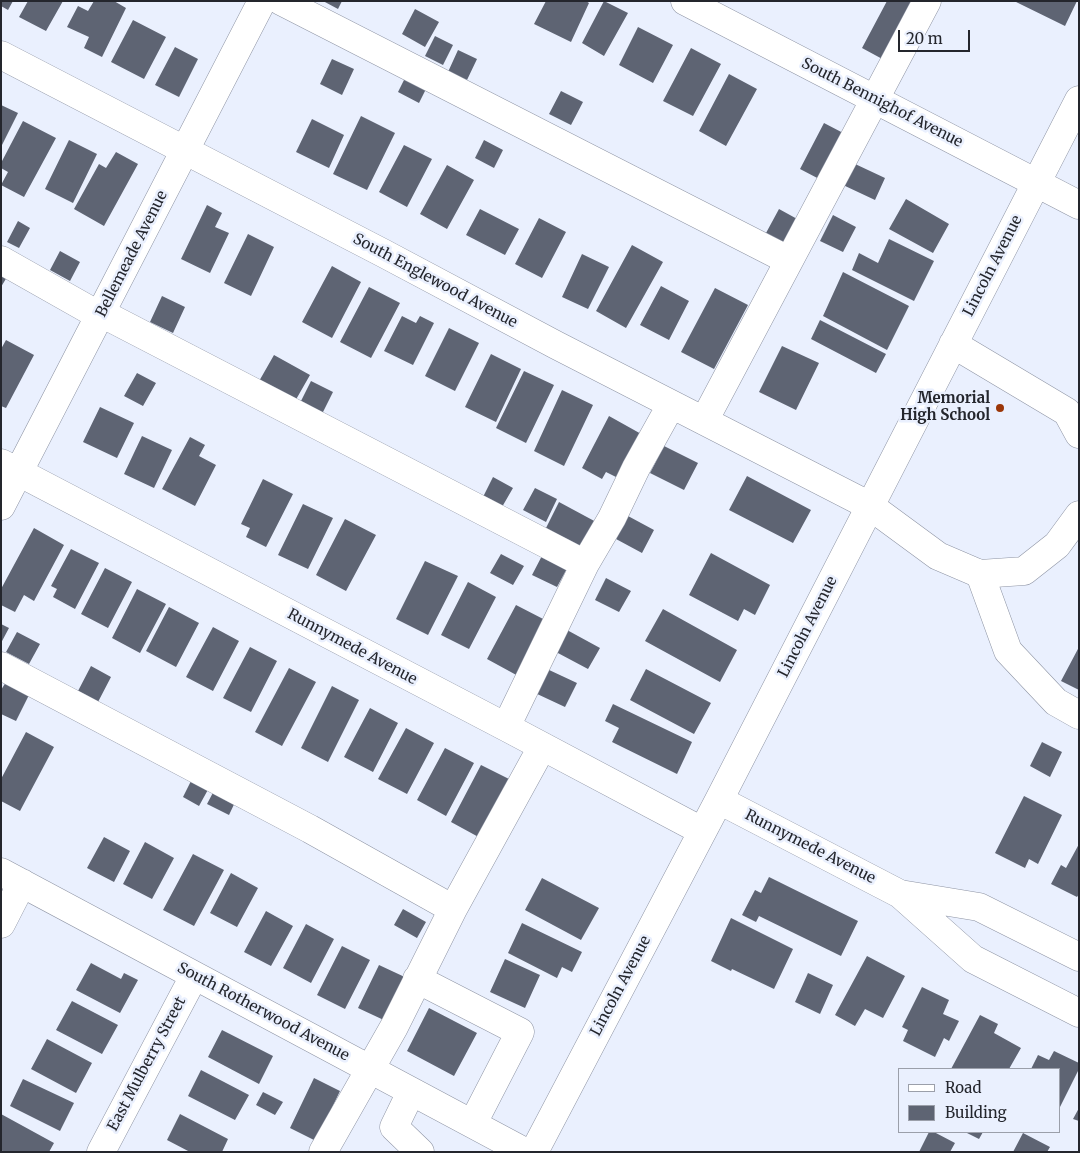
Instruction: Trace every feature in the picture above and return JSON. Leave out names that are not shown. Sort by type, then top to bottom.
[{"type":"street","name":"Bellemeade Avenue","points":[[1,506],[10,468],[101,313],[262,1]]},
{"type":"street","points":[[281,1],[788,260]]},
{"type":"street","name":"South Bennighof Avenue","points":[[685,1],[1079,205]]},
{"type":"street","points":[[704,421],[927,1]]},
{"type":"street","name":"South Englewood Avenue","points":[[1,55],[671,405],[870,506],[938,556],[980,574]]},
{"type":"street","name":"Lincoln Avenue","points":[[534,1152],[719,800],[1079,100]]},
{"type":"street","points":[[1,260],[93,312],[101,313],[585,564]]},
{"type":"street","points":[[954,344],[1067,412],[1079,434]]},
{"type":"street","points":[[506,726],[585,564],[612,518],[636,468],[671,405]]},
{"type":"street","name":"Runnymede Avenue","points":[[10,468],[506,726],[542,747],[702,831]]},
{"type":"street","points":[[1079,515],[1058,545],[1024,571],[980,574],[1008,651],[1056,702],[1079,715]]},
{"type":"street","points":[[1,666],[310,829],[453,909]]},
{"type":"street","points":[[324,1152],[394,1027],[453,909],[542,747]]},
{"type":"street","name":"Runnymede Avenue","points":[[719,800],[900,894],[972,960],[1079,1013]]},
{"type":"street","points":[[1,924],[12,877]]},
{"type":"street","name":"South Rotherwood Avenue","points":[[12,877],[525,1152]]},
{"type":"street","name":"Runnymede Avenue","points":[[900,894],[980,907],[1079,957]]},
{"type":"street","name":"East Mulberry Street","points":[[101,1152],[194,976]]},
{"type":"street","points":[[417,979],[520,1032],[473,1123]]},
{"type":"street","points":[[412,1092],[394,1127],[420,1152]]},
{"type":"building","points":[[1,1],[13,1],[8,10],[1,6]]},
{"type":"building","points":[[28,1],[63,1],[46,31],[19,17]]},
{"type":"building","points":[[94,1],[114,1],[126,8],[102,57],[84,48],[89,37],[67,27],[78,6],[88,11]]},
{"type":"building","points":[[323,1],[342,1],[338,9]]},
{"type":"building","points":[[546,1],[586,1],[589,3],[571,42],[534,24]]},
{"type":"building","points":[[604,1],[628,13],[604,56],[582,43]]},
{"type":"building","points":[[887,1],[908,1],[916,5],[886,61],[862,48]]},
{"type":"building","points":[[1014,1],[1077,1],[1065,26]]},
{"type":"building","points":[[415,9],[439,22],[425,47],[402,34]]},
{"type":"building","points":[[133,20],[166,37],[144,79],[111,62]]},
{"type":"building","points":[[638,27],[673,45],[653,83],[619,65]]},
{"type":"building","points":[[435,36],[453,45],[443,65],[425,56]]},
{"type":"building","points":[[175,47],[198,59],[179,97],[155,85]]},
{"type":"building","points":[[691,48],[721,64],[693,116],[663,101]]},
{"type":"building","points":[[458,50],[477,59],[467,80],[448,72]]},
{"type":"building","points":[[332,59],[354,69],[342,95],[320,84]]},
{"type":"building","points":[[409,70],[430,81],[419,103],[398,92]]},
{"type":"building","points":[[729,74],[757,89],[726,146],[699,131]]},
{"type":"building","points":[[561,91],[583,102],[571,125],[549,114]]},
{"type":"building","points":[[1,105],[18,113],[1,147]]},
{"type":"building","points":[[361,116],[395,133],[367,190],[333,174]]},
{"type":"building","points":[[312,119],[344,135],[329,168],[296,152]]},
{"type":"building","points":[[23,121],[56,138],[24,197],[1,185],[8,172],[1,168],[1,163]]},
{"type":"building","points":[[824,123],[847,135],[823,181],[800,169]]},
{"type":"building","points":[[69,140],[97,154],[73,203],[45,189]]},
{"type":"building","points":[[484,140],[503,150],[494,168],[475,158]]},
{"type":"building","points":[[404,145],[432,159],[407,207],[379,192]]},
{"type":"building","points":[[116,152],[138,164],[104,226],[74,209],[99,164],[106,168]]},
{"type":"building","points":[[853,163],[885,178],[875,200],[843,185]]},
{"type":"building","points":[[447,165],[474,180],[447,229],[420,214]]},
{"type":"building","points":[[906,199],[949,224],[933,253],[889,229]]},
{"type":"building","points":[[207,205],[222,213],[215,227],[229,233],[210,273],[181,259]]},
{"type":"building","points":[[480,209],[519,229],[505,255],[466,235]]},
{"type":"building","points":[[779,209],[799,220],[786,244],[766,233]]},
{"type":"building","points":[[833,215],[856,227],[843,252],[820,241]]},
{"type":"building","points":[[539,218],[566,232],[542,278],[515,264]]},
{"type":"building","points":[[18,221],[30,228],[19,248],[7,242]]},
{"type":"building","points":[[248,234],[274,247],[251,296],[224,283]]},
{"type":"building","points":[[889,239],[934,261],[914,301],[852,270],[859,253],[878,263]]},
{"type":"building","points":[[632,245],[663,262],[626,328],[596,311]]},
{"type":"building","points":[[60,251],[80,262],[70,281],[50,270]]},
{"type":"building","points":[[582,254],[609,267],[588,309],[562,297]]},
{"type":"building","points":[[332,266],[361,282],[332,338],[302,322]]},
{"type":"building","points":[[1,267],[10,272],[1,287]]},
{"type":"building","points":[[843,272],[909,306],[887,350],[823,316]]},
{"type":"building","points":[[661,286],[689,301],[669,340],[640,325]]},
{"type":"building","points":[[369,287],[400,303],[371,358],[340,342]]},
{"type":"building","points":[[715,288],[748,305],[714,369],[681,352]]},
{"type":"building","points":[[162,296],[185,307],[173,333],[150,322]]},
{"type":"building","points":[[402,316],[416,323],[420,316],[434,323],[413,365],[384,351]]},
{"type":"building","points":[[820,320],[886,354],[876,373],[811,339]]},
{"type":"building","points":[[449,328],[479,343],[455,391],[425,376]]},
{"type":"building","points":[[6,340],[34,355],[6,408],[1,406],[1,349]]},
{"type":"building","points":[[782,346],[819,363],[796,410],[759,392]]},
{"type":"building","points":[[491,354],[521,369],[496,422],[465,407]]},
{"type":"building","points":[[274,355],[310,375],[294,403],[258,383]]},
{"type":"building","points":[[524,371],[554,385],[526,443],[496,428]]},
{"type":"building","points":[[137,373],[156,383],[143,406],[124,396]]},
{"type":"building","points":[[311,381],[333,392],[321,416],[299,405]]},
{"type":"building","points":[[562,390],[593,405],[564,466],[534,451]]},
{"type":"building","points":[[100,407],[134,423],[117,458],[83,442]]},
{"type":"building","points":[[609,416],[643,435],[620,479],[606,472],[602,479],[582,468]]},
{"type":"building","points":[[142,436],[172,450],[154,488],[124,474]]},
{"type":"building","points":[[190,437],[205,445],[199,456],[216,465],[195,506],[162,489]]},
{"type":"building","points":[[664,446],[698,463],[684,490],[650,473]]},
{"type":"building","points":[[747,476],[811,510],[793,543],[729,510]]},
{"type":"building","points":[[493,477],[513,488],[502,507],[483,497]]},
{"type":"building","points":[[263,479],[293,494],[266,547],[246,537],[250,528],[241,524]]},
{"type":"building","points":[[535,488],[557,499],[546,522],[523,510]]},
{"type":"building","points":[[559,502],[598,523],[585,549],[546,528]]},
{"type":"building","points":[[303,504],[333,518],[308,569],[278,555]]},
{"type":"building","points":[[628,516],[654,530],[642,553],[616,539]]},
{"type":"building","points":[[345,519],[376,535],[346,591],[316,575]]},
{"type":"building","points":[[34,528],[64,545],[34,601],[24,595],[15,612],[1,605],[1,589]]},
{"type":"building","points":[[71,549],[99,563],[75,609],[53,597],[57,589],[51,586]]},
{"type":"building","points":[[545,550],[570,563],[557,587],[532,575]]},
{"type":"building","points":[[711,553],[770,585],[755,615],[744,609],[738,621],[689,595]]},
{"type":"building","points":[[501,554],[524,566],[513,585],[490,573]]},
{"type":"building","points":[[425,561],[458,576],[428,635],[396,619]]},
{"type":"building","points":[[105,568],[132,582],[108,628],[81,614]]},
{"type":"building","points":[[606,578],[631,591],[619,612],[595,600]]},
{"type":"building","points":[[468,582],[496,597],[469,649],[441,635]]},
{"type":"building","points":[[137,589],[166,604],[140,653],[112,638]]},
{"type":"building","points":[[516,605],[549,622],[520,677],[487,659]]},
{"type":"building","points":[[169,607],[199,623],[176,667],[146,651]]},
{"type":"building","points":[[663,609],[737,650],[720,682],[645,641]]},
{"type":"building","points":[[1,624],[9,628],[1,643]]},
{"type":"building","points":[[213,627],[239,641],[213,691],[186,677]]},
{"type":"building","points":[[567,630],[600,648],[588,669],[556,652]]},
{"type":"building","points":[[17,632],[40,644],[29,664],[6,652]]},
{"type":"building","points":[[250,647],[277,661],[251,712],[223,698]]},
{"type":"building","points":[[1079,647],[1079,690],[1061,681]]},
{"type":"building","points":[[91,666],[111,677],[98,702],[78,691]]},
{"type":"building","points":[[289,668],[316,682],[282,746],[255,732]]},
{"type":"building","points":[[547,669],[577,683],[565,707],[535,693]]},
{"type":"building","points":[[646,669],[711,703],[694,734],[630,700]]},
{"type":"building","points":[[6,682],[29,695],[16,721],[1,714],[1,690]]},
{"type":"building","points":[[332,686],[359,700],[328,762],[301,748]]},
{"type":"building","points":[[613,704],[692,742],[677,774],[612,742],[619,728],[605,721]]},
{"type":"building","points":[[370,708],[398,723],[373,772],[344,757]]},
{"type":"building","points":[[406,728],[434,743],[407,794],[378,779]]},
{"type":"building","points":[[26,732],[54,747],[20,811],[1,801],[1,779]]},
{"type":"building","points":[[1042,742],[1062,752],[1050,777],[1030,766]]},
{"type":"building","points":[[445,748],[474,763],[446,816],[417,800]]},
{"type":"building","points":[[481,765],[515,782],[484,840],[451,822]]},
{"type":"building","points":[[193,777],[210,786],[199,806],[183,797]]},
{"type":"building","points":[[217,785],[238,796],[229,815],[207,804]]},
{"type":"building","points":[[1024,796],[1062,815],[1038,864],[1029,859],[1025,868],[995,853]]},
{"type":"building","points":[[104,837],[130,851],[114,882],[87,868]]},
{"type":"building","points":[[145,842],[174,858],[152,899],[123,884]]},
{"type":"building","points":[[1079,844],[1079,894],[1077,897],[1051,884],[1061,865],[1066,868]]},
{"type":"building","points":[[193,854],[224,870],[194,926],[163,910]]},
{"type":"building","points":[[231,873],[258,888],[237,927],[210,913]]},
{"type":"building","points":[[769,877],[858,921],[841,956],[759,916],[756,922],[742,915],[755,890],[761,893]]},
{"type":"building","points":[[542,878],[599,908],[581,940],[525,910]]},
{"type":"building","points":[[403,909],[426,922],[417,938],[394,925]]},
{"type":"building","points":[[266,911],[293,926],[271,966],[244,952]]},
{"type":"building","points":[[731,918],[793,949],[774,989],[711,961]]},
{"type":"building","points":[[522,923],[582,952],[572,972],[562,967],[557,978],[508,953]]},
{"type":"building","points":[[306,924],[334,939],[311,983],[283,968]]},
{"type":"building","points":[[342,946],[370,960],[345,1009],[317,995]]},
{"type":"building","points":[[867,956],[905,976],[883,1018],[865,1009],[855,1026],[835,1015]]},
{"type":"building","points":[[505,959],[540,975],[525,1008],[490,992]]},
{"type":"building","points":[[91,963],[121,979],[124,973],[138,980],[120,1013],[76,990]]},
{"type":"building","points":[[379,965],[409,979],[388,1022],[358,1008]]},
{"type":"building","points":[[808,973],[833,985],[820,1014],[795,1002]]},
{"type":"building","points":[[922,987],[949,1000],[943,1014],[959,1021],[949,1041],[944,1038],[935,1057],[903,1041],[908,1030],[902,1027]]},
{"type":"building","points":[[72,1001],[118,1025],[102,1054],[56,1030]]},
{"type":"building","points":[[429,1008],[477,1033],[454,1076],[407,1051]]},
{"type":"building","points":[[980,1015],[998,1024],[994,1033],[1021,1048],[1010,1068],[952,1068]]},
{"type":"building","points":[[222,1030],[273,1056],[259,1084],[208,1057]]},
{"type":"building","points":[[47,1039],[92,1063],[76,1093],[31,1069]]},
{"type":"building","points":[[1054,1051],[1079,1063],[1079,1069],[1060,1107],[1060,1068],[1032,1068],[1038,1055],[1049,1060]]},
{"type":"building","points":[[201,1070],[249,1095],[235,1120],[188,1096]]},
{"type":"building","points":[[314,1078],[340,1091],[316,1141],[290,1128]]},
{"type":"building","points":[[23,1079],[74,1103],[60,1131],[10,1106]]},
{"type":"building","points":[[263,1092],[283,1102],[275,1115],[256,1105]]},
{"type":"building","points":[[1079,1108],[1079,1121],[1073,1119]]},
{"type":"building","points":[[1,1114],[54,1143],[49,1152],[4,1152],[1,1150]]},
{"type":"building","points":[[180,1114],[228,1139],[222,1152],[190,1152],[167,1140]]},
{"type":"building","points":[[928,1133],[936,1133],[955,1143],[950,1152],[919,1152]]},
{"type":"building","points":[[967,1133],[982,1133],[979,1139]]},
{"type":"building","points":[[1023,1133],[1050,1147],[1047,1152],[1013,1152]]},
{"type":"place","name":"Memorial High School","points":[[1000,408]]}]
